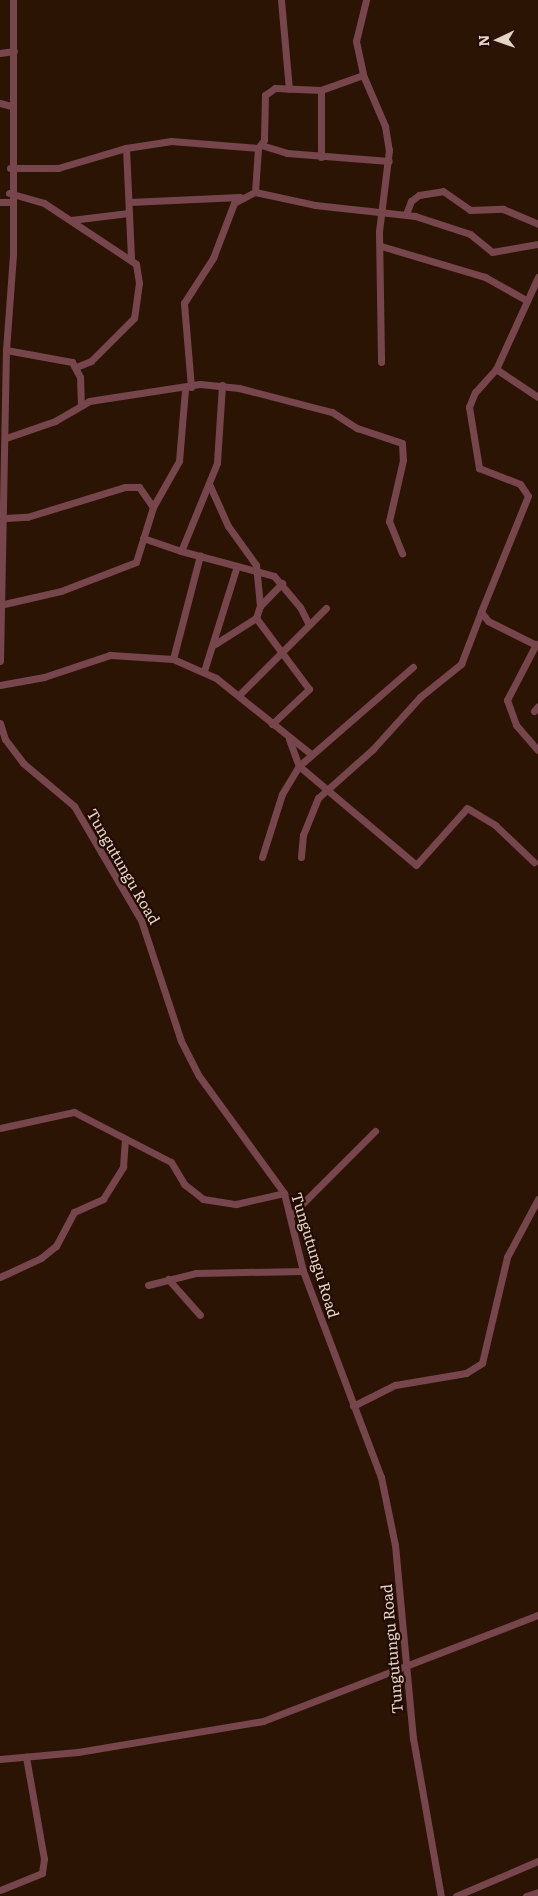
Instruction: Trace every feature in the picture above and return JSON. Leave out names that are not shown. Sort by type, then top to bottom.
[{"type":"street","points":[[0,661],[4,604],[5,518],[3,504],[6,438],[3,417],[3,369],[6,350],[4,318],[11,202],[9,193],[14,51],[13,0]]},
{"type":"street","points":[[281,0],[289,89]]},
{"type":"street","points":[[366,0],[356,41],[362,75],[384,126],[389,161],[381,210],[381,362]]},
{"type":"street","points":[[1,52],[14,51]]},
{"type":"street","points":[[255,192],[265,95],[268,90],[321,90],[362,75]]},
{"type":"street","points":[[321,90],[321,156]]},
{"type":"street","points":[[0,103],[11,106]]},
{"type":"street","points":[[10,168],[58,168],[126,148],[171,141],[259,146],[272,151],[389,161]]},
{"type":"street","points":[[76,367],[98,356],[134,318],[139,283],[132,258],[126,148]]},
{"type":"street","points":[[406,214],[411,201],[420,195],[443,191],[470,210],[502,209],[538,224]]},
{"type":"street","points":[[129,202],[240,197],[255,192],[315,205],[381,210],[406,214],[470,234],[492,252],[538,244]]},
{"type":"street","points":[[9,193],[36,200],[132,258]]},
{"type":"street","points":[[4,604],[52,593],[130,566],[138,557],[153,507],[178,461],[188,388],[184,303],[213,258],[229,212],[240,197]]},
{"type":"street","points":[[0,202],[11,202]]},
{"type":"street","points":[[71,220],[129,213]]},
{"type":"street","points":[[381,246],[486,277],[526,300]]},
{"type":"street","points":[[301,858],[308,819],[326,788],[373,749],[420,697],[461,664],[528,496],[520,484],[484,472],[474,458],[470,401],[496,369],[538,277]]},
{"type":"street","points":[[6,350],[61,357],[76,367],[81,405]]},
{"type":"street","points":[[496,369],[538,397]]},
{"type":"street","points":[[181,551],[210,486],[223,431],[222,385]]},
{"type":"street","points":[[6,438],[56,421],[81,405],[188,388],[222,385],[332,412],[357,428],[402,443],[403,460],[389,521],[402,553]]},
{"type":"street","points":[[210,486],[228,526],[259,572],[260,606],[256,618],[215,644]]},
{"type":"street","points":[[5,518],[28,517],[125,487],[139,487],[153,507]]},
{"type":"street","points":[[143,538],[181,551],[259,572],[282,583],[309,625]]},
{"type":"street","points":[[173,659],[200,556]]},
{"type":"street","points":[[204,671],[215,644],[237,566]]},
{"type":"street","points":[[260,606],[282,583]]},
{"type":"street","points":[[239,695],[326,608]]},
{"type":"street","points":[[481,612],[488,620],[537,645],[507,700],[516,725],[538,750]]},
{"type":"street","points":[[256,618],[280,654],[309,688],[272,724]]},
{"type":"street","points":[[0,685],[44,677],[110,655],[173,659],[204,671],[239,695],[288,739],[311,754]]},
{"type":"street","points":[[262,857],[282,794],[299,766],[413,667]]},
{"type":"street","name":"Tungutungu Road","points":[[0,723],[2,739],[33,773],[74,806],[141,920],[182,1041],[199,1076],[284,1193],[291,1215],[303,1271],[381,1477],[395,1545],[418,1768],[440,1896]]},
{"type":"street","points":[[288,739],[299,766],[416,865],[467,808],[495,825],[534,862]]},
{"type":"street","points":[[0,1128],[74,1112],[171,1162],[184,1184],[213,1202],[236,1204],[284,1193]]},
{"type":"street","points":[[291,1215],[375,1131]]},
{"type":"street","points":[[0,1276],[41,1258],[56,1246],[74,1212],[103,1199],[123,1167],[125,1139]]},
{"type":"street","points":[[353,1406],[395,1385],[466,1373],[482,1363],[507,1257],[538,1199]]},
{"type":"street","points":[[148,1285],[196,1273],[303,1271]]},
{"type":"street","points":[[168,1279],[200,1315]]},
{"type":"street","points":[[0,1759],[26,1757],[263,1721],[327,1700],[375,1675],[408,1669],[538,1615]]},
{"type":"street","points":[[0,1890],[42,1873],[44,1859],[26,1757]]},
{"type":"street","points":[[456,1896],[538,1861]]},
{"type":"street","points":[[526,1896],[538,1892]]}]
